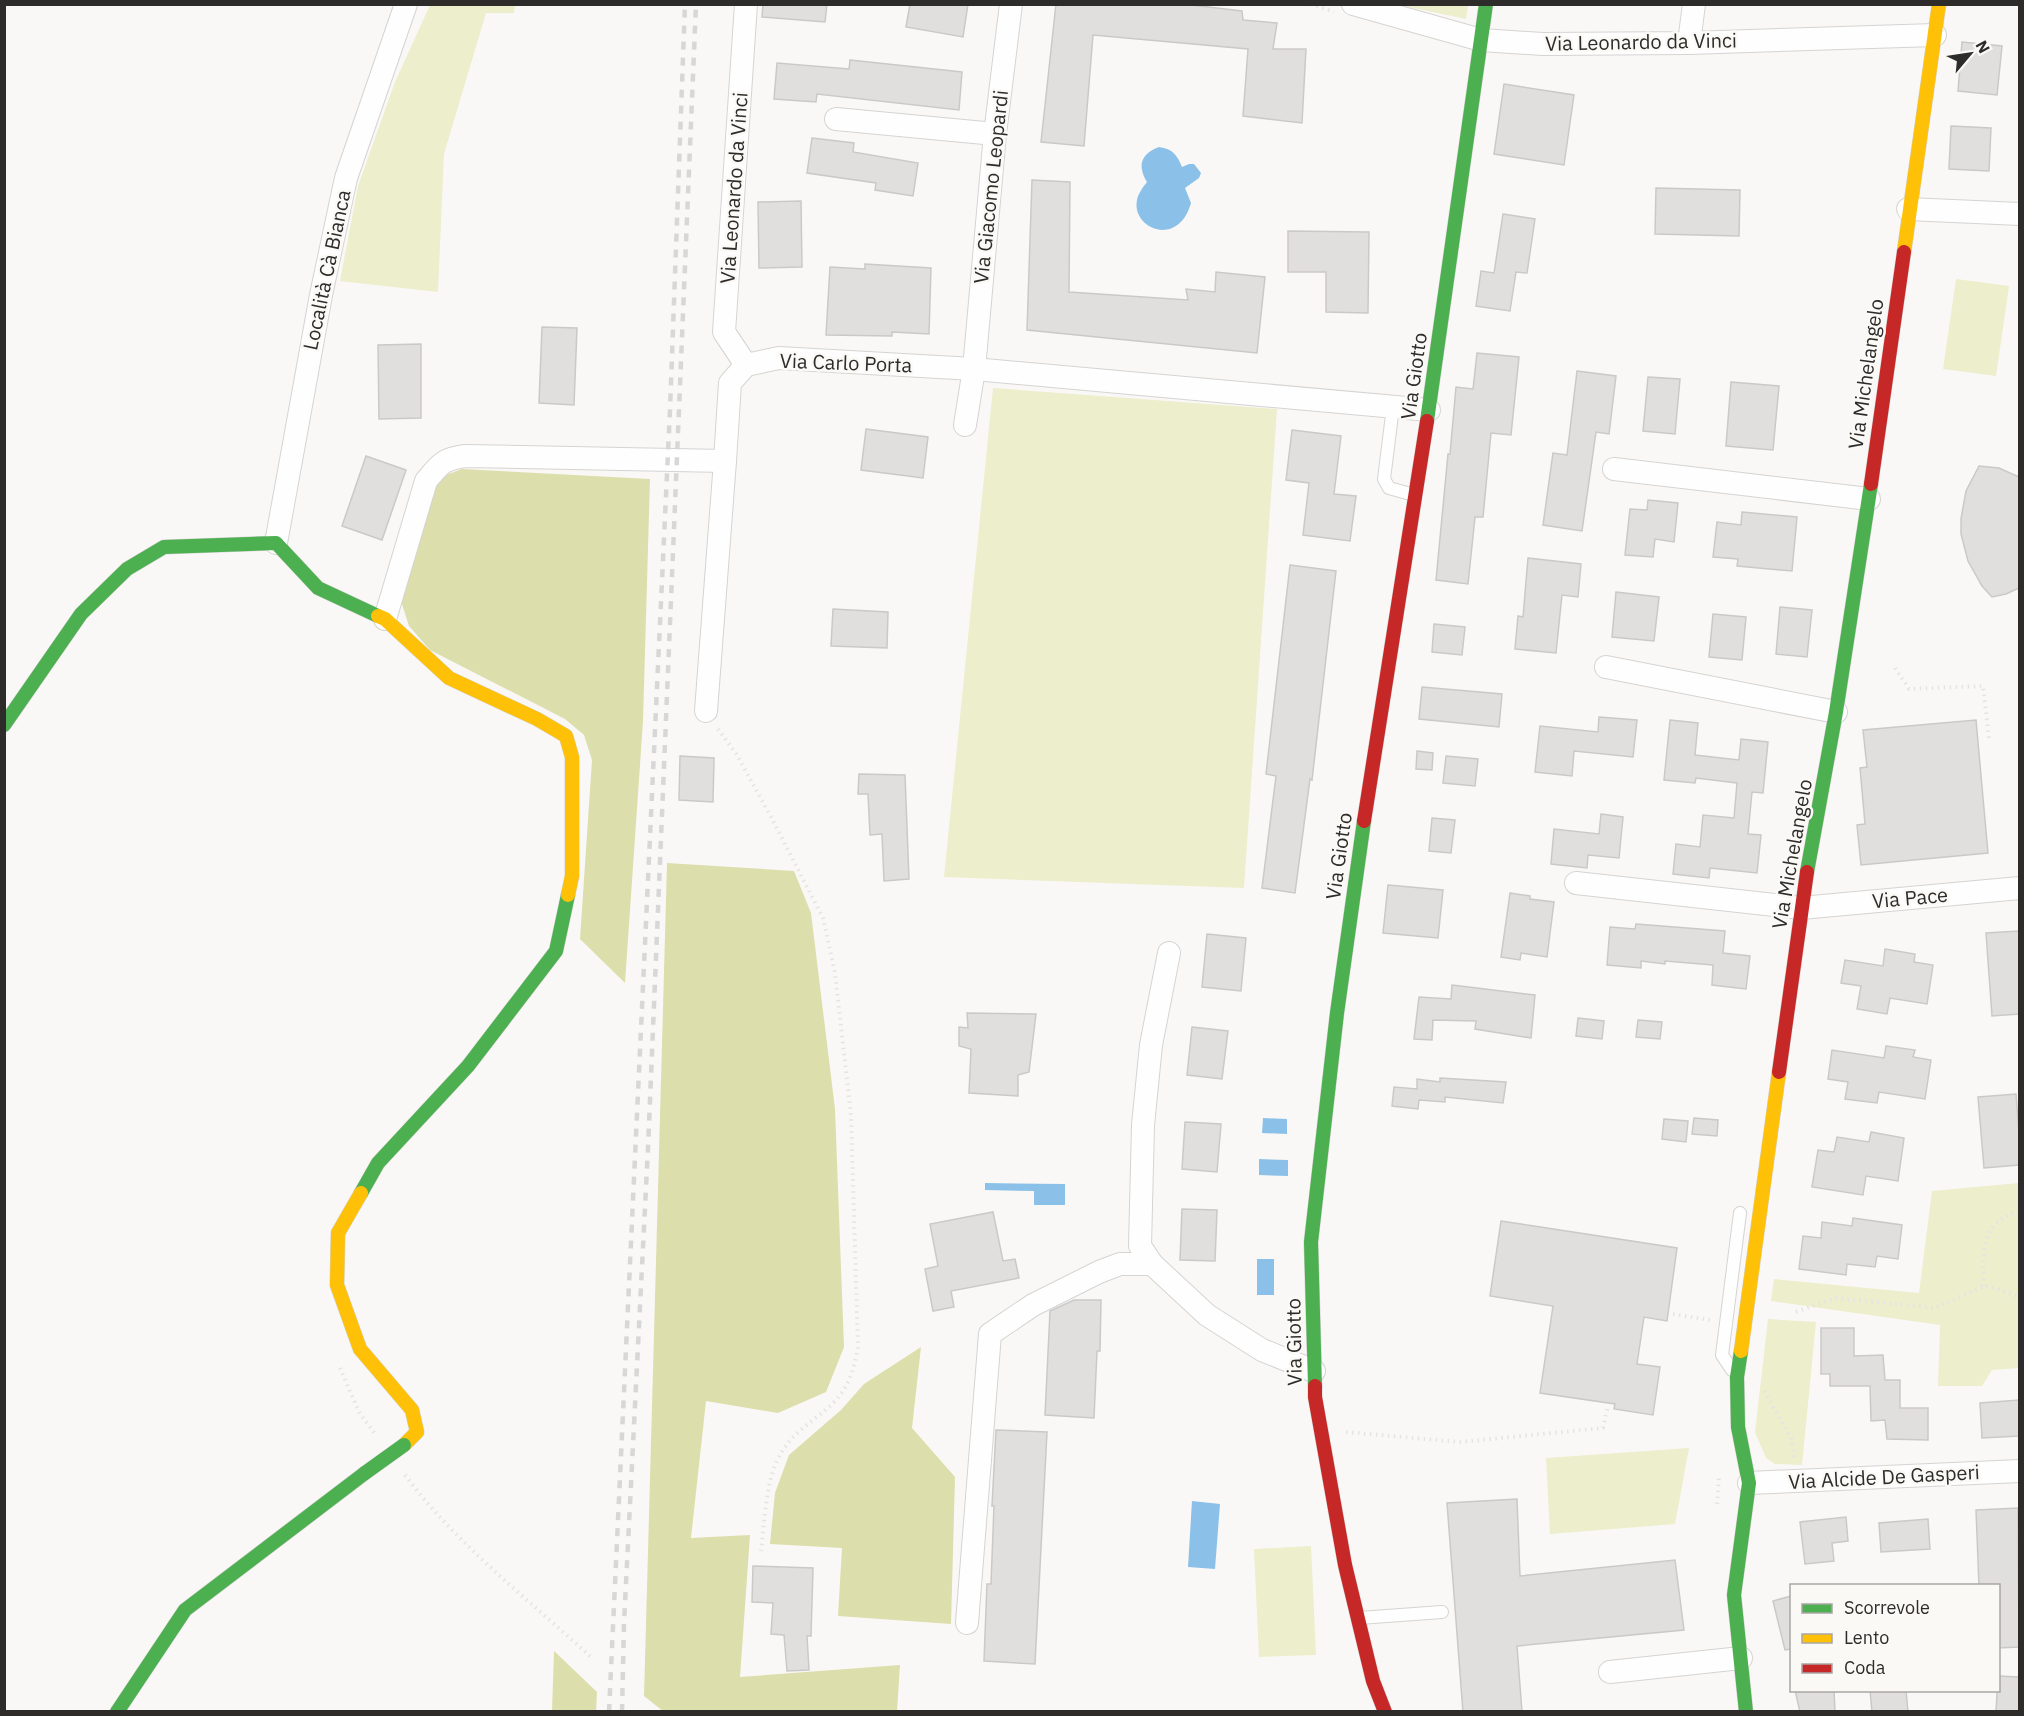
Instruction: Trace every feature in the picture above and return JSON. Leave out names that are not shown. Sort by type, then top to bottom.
[{"type":"street","name":"Località Cà Bianca","points":[[276,543],[321,295],[346,178],[406,4]]},
{"type":"street","name":"Via Leonardo da Vinci","points":[[746,4],[724,332],[746,365]]},
{"type":"street","name":"Via Giacomo Leopardi","points":[[965,425],[974,369],[995,134],[1011,4]]},
{"type":"street","name":"Via Giotto","points":[[1385,1712],[1372,1680],[1345,1565],[1315,1397],[1311,1242],[1335,1025],[1370,781],[1429,410],[1486,4]]},
{"type":"street","points":[[1689,43],[1694,4]]},
{"type":"street","name":"Via Michelangelo","points":[[1746,1712],[1734,1595],[1749,1483],[1738,1427],[1737,1377],[1801,908],[1836,712],[1869,499],[1908,209],[1939,4]]},
{"type":"street","name":"Via Leonardo da Vinci","points":[[1361,6],[1481,40],[1543,44],[1689,43],[1935,35]]},
{"type":"street","points":[[836,119],[995,134]]},
{"type":"street","points":[[1908,209],[2019,213]]},
{"type":"street","name":"Via Carlo Porta","points":[[746,365],[779,358],[974,369],[1429,410]]},
{"type":"street","points":[[706,711],[730,383],[746,365]]},
{"type":"street","points":[[385,619],[426,481],[449,458],[465,456],[725,460]]},
{"type":"street","points":[[1614,469],[1869,499]]},
{"type":"street","points":[[4,725],[81,614],[128,569],[164,547],[215,543],[276,543],[318,588],[385,619],[449,678],[537,719],[566,736],[572,757],[572,876],[556,951],[468,1066],[378,1163],[338,1233],[337,1285],[360,1349],[412,1410],[417,1432],[404,1445],[185,1610],[117,1712]]},
{"type":"street","points":[[1606,667],[1836,712]]},
{"type":"street","name":"Via Pace","points":[[1576,883],[1801,908],[2019,888]]},
{"type":"street","points":[[1169,952],[1151,1045],[1143,1125],[1140,1246],[1152,1264],[1208,1315],[1262,1350],[1314,1371]]},
{"type":"street","points":[[966,1623],[990,1334],[1034,1305],[1099,1272],[1120,1264],[1152,1264]]},
{"type":"street","name":"Via Alcide De Gasperi","points":[[1749,1483],[2019,1471]]},
{"type":"street","points":[[1611,1672],[1741,1658]]},
{"type":"lane","points":[[1393,406],[1384,479],[1389,488],[1415,495]]},
{"type":"lane","points":[[1737,1377],[1722,1356],[1740,1214]]},
{"type":"lane","points":[[1358,1618],[1442,1612]]},
{"type":"path","points":[[1895,668],[1909,689],[1983,686],[1989,738]]},
{"type":"path","points":[[706,711],[737,755],[823,918],[835,973],[851,1115],[858,1348],[854,1371],[834,1402],[805,1425],[776,1461],[761,1551]]},
{"type":"path","points":[[1984,1286],[1982,1262],[1986,1240],[1996,1223],[2019,1211]]},
{"type":"path","points":[[1796,1312],[1835,1298],[1935,1308],[1984,1286],[1996,1288],[2019,1298]]},
{"type":"path","points":[[1673,1314],[1711,1321]]},
{"type":"path","points":[[1760,1384],[1791,1438],[1796,1468]]},
{"type":"path","points":[[1322,1433],[1358,1431],[1460,1442],[1603,1428],[1608,1406]]},
{"type":"green space","points":[[1468,4],[1466,19],[1399,5]]},
{"type":"green space","points":[[430,5],[515,5],[514,13],[486,13],[444,154],[438,292],[340,281],[358,186],[395,82]]},
{"type":"green space","points":[[1956,279],[2009,286],[1996,376],[1943,369]]},
{"type":"green space","points":[[993,388],[1277,409],[1244,888],[944,877]]},
{"type":"green space","points":[[462,469],[650,479],[643,721],[625,983],[580,939],[592,760],[584,735],[565,719],[430,650],[409,626],[401,601],[433,490],[446,475]]},
{"type":"green space","points":[[667,863],[794,871],[811,913],[835,1109],[844,1347],[826,1392],[778,1413],[706,1401],[691,1538],[750,1535],[740,1677],[900,1665],[897,1711],[663,1711],[644,1696]]},
{"type":"green space","points":[[2019,1183],[2019,1368],[1992,1370],[1982,1386],[1938,1386],[1940,1325],[1771,1301],[1774,1279],[1919,1293],[1932,1191]]},
{"type":"green space","points":[[1768,1319],[1816,1322],[1802,1465],[1775,1464],[1766,1458],[1755,1432]]},
{"type":"green space","points":[[921,1347],[912,1428],[955,1477],[951,1624],[838,1616],[842,1548],[770,1544],[775,1493],[789,1455],[841,1410],[864,1384]]},
{"type":"green space","points":[[1689,1448],[1675,1524],[1550,1534],[1546,1458]]},
{"type":"green space","points":[[1311,1546],[1316,1655],[1259,1657],[1254,1549]]},
{"type":"green space","points":[[554,1651],[597,1692],[596,1711],[552,1711]]},
{"type":"water","points":[[1159,147],[1174,153],[1182,167],[1194,164],[1201,173],[1199,178],[1185,188],[1191,203],[1185,217],[1176,226],[1167,230],[1148,225],[1141,219],[1137,210],[1137,200],[1147,182],[1142,170],[1142,161],[1148,153]]},
{"type":"water","points":[[1263,1118],[1287,1119],[1287,1134],[1262,1133]]},
{"type":"water","points":[[1259,1159],[1288,1160],[1288,1176],[1259,1175]]},
{"type":"water","points":[[985,1183],[1065,1184],[1065,1205],[1034,1205],[1034,1191],[985,1190]]},
{"type":"water","points":[[1257,1259],[1274,1259],[1274,1295],[1257,1295]]},
{"type":"water","points":[[1192,1501],[1220,1504],[1215,1569],[1188,1567]]},
{"type":"building","points":[[763,4],[827,4],[825,22],[762,17]]},
{"type":"building","points":[[910,4],[968,4],[963,37],[906,27]]},
{"type":"building","points":[[1056,4],[1183,4],[1242,11],[1243,20],[1277,23],[1273,49],[1306,49],[1302,123],[1243,116],[1248,49],[1093,35],[1084,146],[1041,142]]},
{"type":"building","points":[[1962,42],[2002,46],[1997,95],[1958,91]]},
{"type":"building","points":[[850,60],[962,72],[959,110],[817,94],[816,102],[774,99],[777,63],[849,69]]},
{"type":"building","points":[[1504,84],[1574,95],[1564,165],[1494,154]]},
{"type":"building","points":[[1951,126],[1991,128],[1989,171],[1949,169]]},
{"type":"building","points":[[812,138],[854,143],[853,152],[918,163],[913,196],[875,190],[876,183],[807,173]]},
{"type":"building","points":[[1032,180],[1070,182],[1069,292],[1188,300],[1186,289],[1215,292],[1216,272],[1265,277],[1257,353],[1027,330]]},
{"type":"building","points":[[1656,188],[1740,190],[1739,236],[1655,234]]},
{"type":"building","points":[[801,201],[802,267],[759,268],[758,202]]},
{"type":"building","points":[[1503,214],[1535,219],[1527,273],[1516,272],[1510,311],[1476,306],[1481,271],[1494,273]]},
{"type":"building","points":[[1288,231],[1369,232],[1368,313],[1326,312],[1326,272],[1288,272]]},
{"type":"building","points":[[865,264],[931,268],[929,334],[892,332],[892,336],[826,335],[830,267],[865,269]]},
{"type":"building","points":[[542,327],[577,328],[574,405],[539,403]]},
{"type":"building","points":[[421,344],[421,418],[379,419],[378,345]]},
{"type":"building","points":[[1477,353],[1519,357],[1511,435],[1491,433],[1483,517],[1475,517],[1468,584],[1436,580],[1456,387],[1473,389]]},
{"type":"building","points":[[1577,371],[1616,376],[1609,434],[1596,432],[1582,531],[1543,525],[1553,453],[1567,455]]},
{"type":"building","points":[[1648,377],[1680,379],[1675,434],[1643,431]]},
{"type":"building","points":[[1731,382],[1779,386],[1773,450],[1726,446]]},
{"type":"building","points":[[866,429],[928,437],[923,478],[861,470]]},
{"type":"building","points":[[1292,430],[1341,436],[1334,494],[1356,496],[1350,541],[1303,535],[1309,483],[1286,480]]},
{"type":"building","points":[[366,456],[406,470],[382,540],[342,526]]},
{"type":"building","points":[[1979,466],[1999,468],[2019,477],[2019,588],[1992,597],[1982,586],[1968,561],[1961,534],[1966,491]]},
{"type":"building","points":[[1648,500],[1678,503],[1674,542],[1655,539],[1653,557],[1625,555],[1630,509],[1647,510]]},
{"type":"building","points":[[1742,512],[1797,517],[1792,571],[1737,566],[1738,559],[1713,557],[1717,522],[1741,525]]},
{"type":"building","points":[[1528,558],[1581,564],[1578,597],[1562,595],[1556,653],[1515,649],[1518,616],[1523,617]]},
{"type":"building","points":[[1290,565],[1336,571],[1312,780],[1310,779],[1295,893],[1262,888],[1276,776],[1266,774]]},
{"type":"building","points":[[1616,592],[1659,597],[1654,641],[1612,637]]},
{"type":"building","points":[[1780,607],[1812,610],[1807,657],[1776,654]]},
{"type":"building","points":[[833,609],[888,612],[887,648],[831,646]]},
{"type":"building","points":[[1713,614],[1746,617],[1742,660],[1709,657]]},
{"type":"building","points":[[1434,624],[1465,627],[1462,655],[1432,652]]},
{"type":"building","points":[[1422,687],[1502,694],[1499,727],[1419,719]]},
{"type":"building","points":[[1599,717],[1637,720],[1633,757],[1574,751],[1572,776],[1535,772],[1540,726],[1598,732]]},
{"type":"building","points":[[1670,720],[1698,723],[1695,755],[1739,760],[1741,739],[1768,742],[1763,793],[1752,792],[1748,834],[1761,835],[1757,873],[1710,868],[1709,878],[1673,874],[1676,844],[1700,847],[1703,815],[1734,818],[1737,783],[1696,778],[1695,783],[1664,780]]},
{"type":"building","points":[[1976,720],[1988,853],[1861,865],[1857,825],[1865,824],[1860,768],[1867,767],[1863,730]]},
{"type":"building","points":[[1417,751],[1433,753],[1432,770],[1416,769]]},
{"type":"building","points":[[680,756],[714,758],[713,802],[679,800]]},
{"type":"building","points":[[1446,756],[1478,759],[1475,786],[1443,783]]},
{"type":"building","points":[[859,774],[905,775],[909,879],[884,881],[882,834],[870,835],[868,794],[858,794]]},
{"type":"building","points":[[1601,814],[1623,817],[1619,858],[1588,855],[1587,868],[1551,864],[1554,829],[1599,834]]},
{"type":"building","points":[[1432,818],[1455,820],[1451,853],[1429,851]]},
{"type":"building","points":[[1388,885],[1443,890],[1438,938],[1383,933]]},
{"type":"building","points":[[1510,893],[1530,896],[1530,899],[1554,902],[1547,957],[1521,953],[1520,960],[1501,957]]},
{"type":"building","points":[[1636,924],[1725,931],[1723,953],[1750,956],[1746,989],[1712,985],[1713,965],[1641,961],[1641,968],[1607,965],[1610,927],[1635,929]]},
{"type":"building","points":[[2019,931],[2019,1014],[1992,1016],[1986,933]]},
{"type":"building","points":[[1207,934],[1246,938],[1241,991],[1202,987]]},
{"type":"building","points":[[1885,949],[1915,954],[1914,962],[1933,965],[1927,1004],[1890,998],[1887,1014],[1857,1009],[1861,986],[1841,983],[1845,960],[1883,966]]},
{"type":"building","points":[[1452,985],[1535,995],[1531,1038],[1475,1029],[1476,1021],[1433,1020],[1432,1040],[1414,1039],[1419,997],[1451,999]]},
{"type":"building","points":[[967,1013],[1036,1014],[1029,1072],[1018,1075],[1018,1096],[969,1093],[971,1049],[959,1046],[959,1027],[968,1028]]},
{"type":"building","points":[[1578,1018],[1604,1021],[1602,1039],[1576,1036]]},
{"type":"building","points":[[1638,1020],[1662,1022],[1660,1039],[1636,1037]]},
{"type":"building","points":[[1192,1027],[1228,1031],[1222,1079],[1187,1075]]},
{"type":"building","points":[[1886,1046],[1915,1050],[1913,1057],[1931,1060],[1925,1099],[1879,1092],[1877,1103],[1845,1099],[1848,1082],[1828,1079],[1832,1050],[1884,1058]]},
{"type":"building","points":[[1440,1078],[1506,1082],[1503,1103],[1445,1097],[1445,1102],[1419,1100],[1418,1109],[1392,1106],[1394,1087],[1417,1089],[1417,1079],[1440,1082]]},
{"type":"building","points":[[2016,1094],[2019,1165],[1984,1168],[1978,1097]]},
{"type":"building","points":[[1694,1118],[1718,1120],[1717,1136],[1692,1134]]},
{"type":"building","points":[[1664,1119],[1688,1121],[1686,1142],[1662,1139]]},
{"type":"building","points":[[1185,1122],[1221,1124],[1217,1172],[1182,1169]]},
{"type":"building","points":[[1871,1132],[1904,1138],[1898,1181],[1866,1176],[1863,1195],[1812,1187],[1818,1150],[1834,1152],[1837,1137],[1869,1142]]},
{"type":"building","points":[[1182,1209],[1217,1210],[1215,1261],[1180,1260]]},
{"type":"building","points":[[993,1212],[1003,1261],[1015,1259],[1019,1278],[951,1291],[954,1307],[933,1311],[925,1269],[938,1266],[930,1224]]},
{"type":"building","points":[[1853,1218],[1902,1225],[1898,1259],[1877,1256],[1875,1267],[1847,1264],[1846,1275],[1799,1269],[1803,1236],[1821,1238],[1822,1222],[1852,1226]]},
{"type":"building","points":[[1501,1221],[1677,1248],[1667,1321],[1644,1317],[1637,1364],[1660,1367],[1653,1415],[1614,1409],[1615,1404],[1540,1393],[1553,1306],[1490,1296]]},
{"type":"building","points":[[1074,1300],[1101,1300],[1100,1351],[1097,1351],[1094,1418],[1045,1415],[1050,1311]]},
{"type":"building","points":[[1821,1328],[1854,1328],[1854,1356],[1883,1355],[1885,1380],[1900,1380],[1900,1408],[1928,1408],[1928,1440],[1887,1439],[1885,1420],[1871,1421],[1870,1386],[1830,1386],[1830,1374],[1821,1374]]},
{"type":"building","points":[[2019,1400],[2019,1436],[1982,1438],[1980,1403]]},
{"type":"building","points":[[996,1430],[1047,1432],[1035,1664],[984,1661],[987,1584],[991,1584]]},
{"type":"building","points":[[1517,1499],[1520,1576],[1675,1560],[1684,1630],[1517,1646],[1522,1712],[1463,1712],[1447,1503]]},
{"type":"building","points":[[2018,1508],[2019,1647],[2000,1648],[2000,1584],[1979,1584],[1976,1510]]},
{"type":"building","points":[[1846,1517],[1848,1541],[1832,1543],[1834,1561],[1805,1564],[1800,1522]]},
{"type":"building","points":[[1928,1519],[1930,1549],[1881,1552],[1879,1523]]},
{"type":"building","points":[[753,1566],[813,1568],[811,1636],[807,1636],[809,1670],[787,1671],[784,1635],[771,1634],[773,1603],[752,1602]]},
{"type":"building","points":[[1790,1596],[1790,1649],[1785,1650],[1773,1601]]},
{"type":"building","points":[[2000,1676],[2019,1677],[2019,1712],[1996,1712]]},
{"type":"building","points":[[1795,1692],[1834,1692],[1835,1712],[1800,1712]]},
{"type":"building","points":[[1870,1692],[1906,1692],[1908,1712],[1872,1712]]},
{"type":"railway","points":[[609,1712],[670,410],[685,4]]},
{"type":"railway","points":[[622,1712],[624,1623],[648,1148],[696,4]]},
{"type":"traffic: fast","points":[[1427,421],[1486,4]]},
{"type":"traffic: fast","points":[[1807,872],[1836,712],[1871,484]]},
{"type":"traffic: fast","points":[[4,725],[81,614],[127,569],[164,547],[276,543],[318,588],[378,616]]},
{"type":"traffic: fast","points":[[1315,1386],[1311,1242],[1337,1013],[1364,821]]},
{"type":"traffic: fast","points":[[361,1193],[378,1163],[468,1066],[556,951],[568,895]]},
{"type":"traffic: fast","points":[[1741,1351],[1737,1377],[1738,1427],[1749,1483],[1734,1595],[1746,1712]]},
{"type":"traffic: fast","points":[[365,1473],[404,1445]]},
{"type":"traffic: fast","points":[[117,1712],[185,1610],[365,1473]]},
{"type":"traffic: slow","points":[[1904,252],[1939,4]]},
{"type":"traffic: slow","points":[[378,616],[385,619],[449,678],[537,719],[566,736],[572,757],[572,876],[568,895]]},
{"type":"traffic: slow","points":[[1741,1351],[1779,1072]]},
{"type":"traffic: slow","points":[[361,1193],[338,1233],[337,1285],[360,1349],[412,1410],[417,1432],[404,1445]]},
{"type":"traffic: jam","points":[[1871,484],[1904,252]]},
{"type":"traffic: jam","points":[[1364,821],[1427,421]]},
{"type":"traffic: jam","points":[[1779,1072],[1807,872]]},
{"type":"traffic: jam","points":[[1315,1386],[1315,1397],[1345,1565],[1373,1681],[1385,1712]]}]
